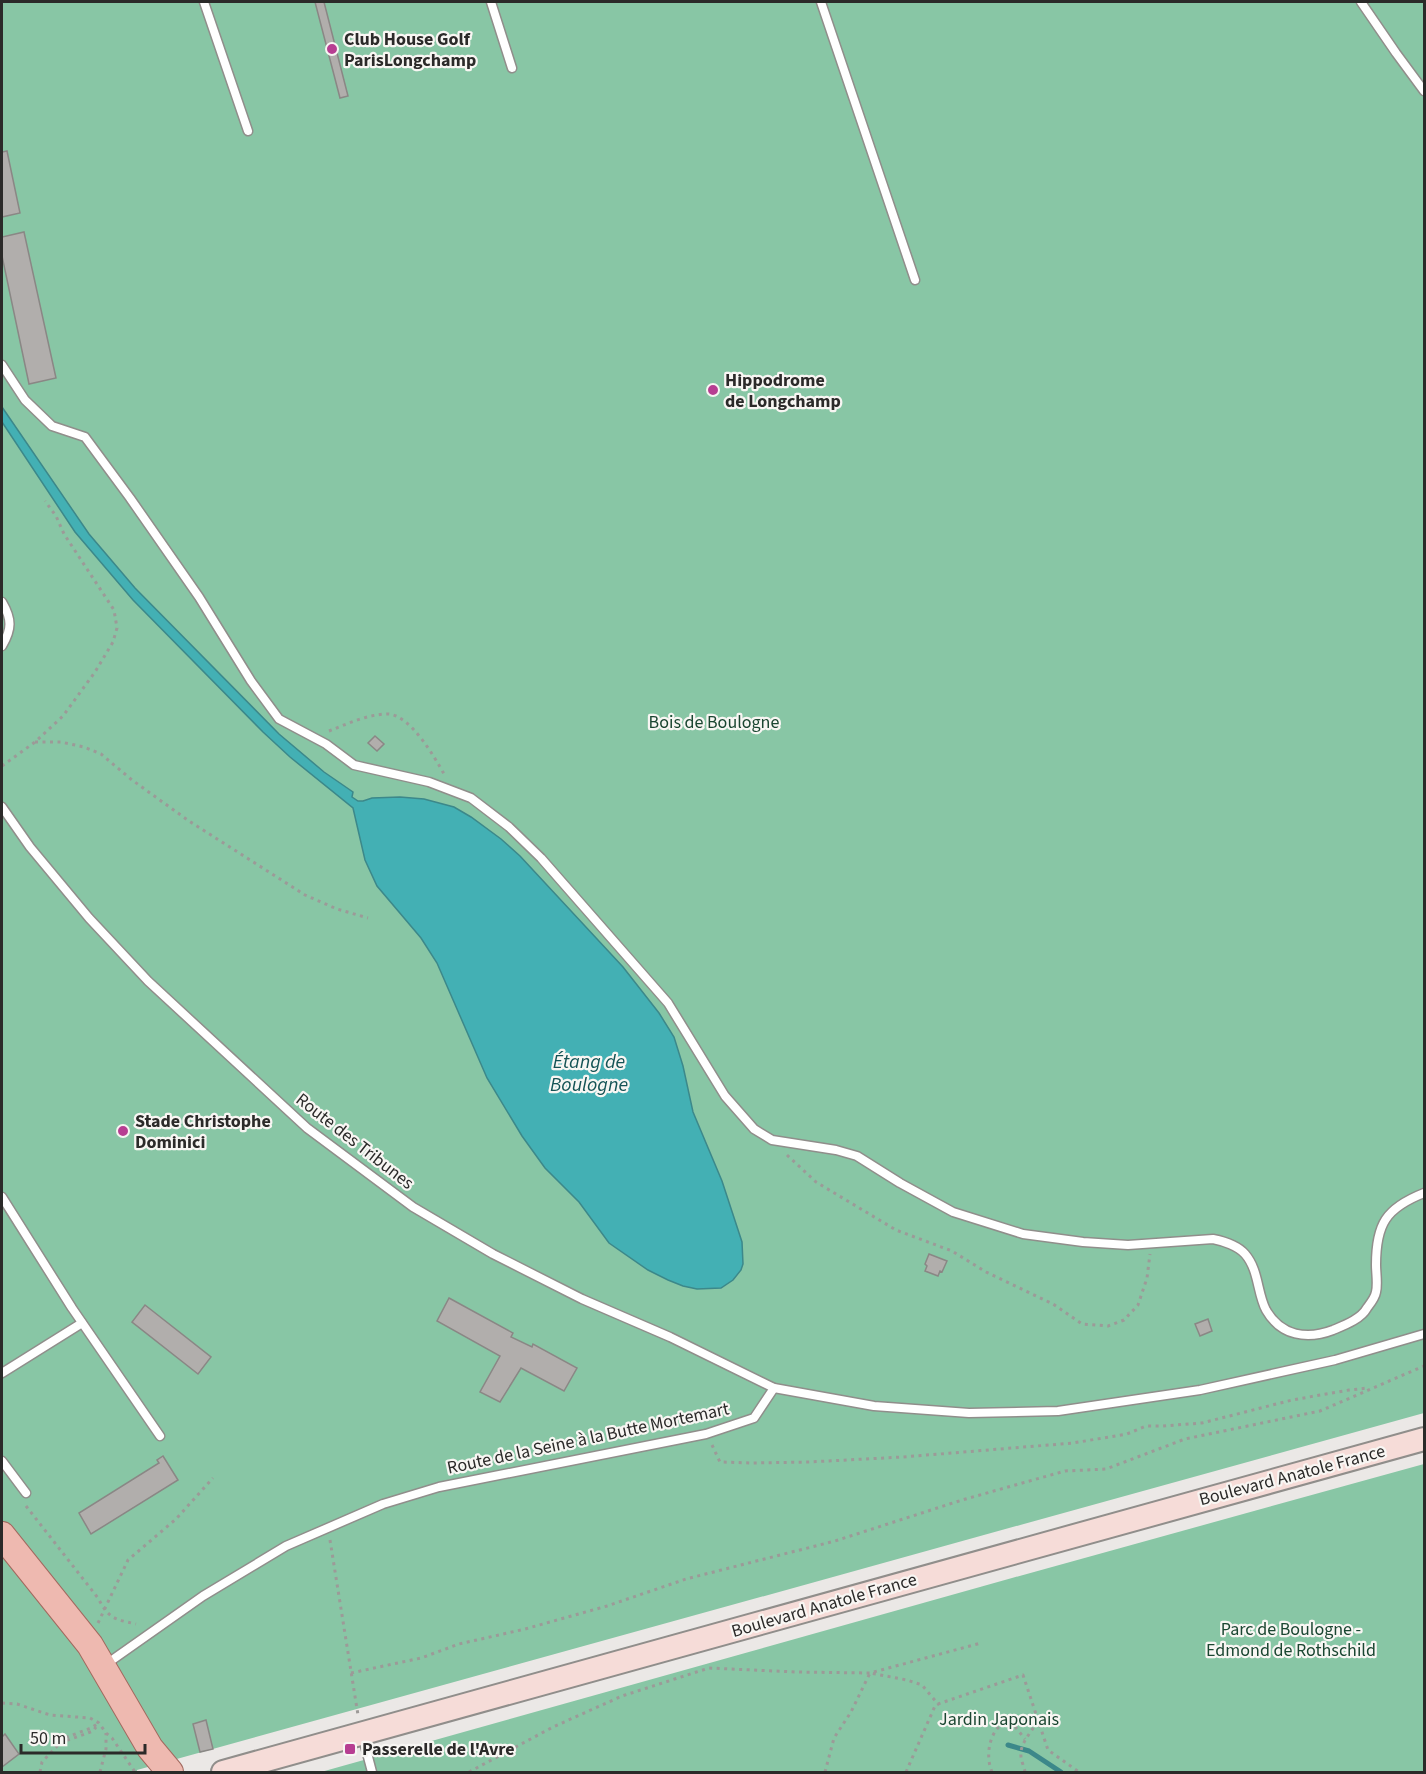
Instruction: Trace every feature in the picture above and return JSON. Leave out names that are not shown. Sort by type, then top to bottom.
[{"type":"main road","name":"Boulevard Anatole France","points":[[223,1773],[1425,1439]]},
{"type":"main road","points":[[2,1534],[96,1656],[153,1760],[170,1773]]},
{"type":"lane","points":[[204,2],[248,131]]},
{"type":"lane","points":[[491,2],[512,68]]},
{"type":"lane","points":[[821,2],[915,280]]},
{"type":"lane","points":[[1361,2],[1425,91]]},
{"type":"lane","points":[[2,365],[25,400],[52,426],[85,437],[199,597],[251,681],[279,719],[326,744],[354,765],[429,782],[471,798],[501,821],[541,858],[668,1003],[725,1096],[754,1129],[772,1140],[836,1150],[857,1156],[953,1212],[1023,1234],[1128,1245],[1221,1240],[1245,1254],[1255,1271],[1266,1309],[1276,1322],[1291,1333],[1306,1336],[1331,1331],[1365,1313],[1376,1293],[1377,1236],[1383,1222],[1398,1205],[1425,1193]]},
{"type":"lane","points":[[2,602],[8,614],[10,626],[8,636],[2,646]]},
{"type":"lane","name":"Route des Tribunes","points":[[2,807],[30,847],[89,918],[148,981],[307,1128],[413,1207],[492,1254],[582,1299],[670,1337],[774,1388]]},
{"type":"lane","points":[[2,1197],[82,1323],[160,1436]]},
{"type":"lane","points":[[2,1373],[82,1323]]},
{"type":"lane","points":[[774,1388],[874,1406],[969,1413],[1058,1411],[1200,1390],[1335,1360],[1425,1335]]},
{"type":"lane","name":"Route de la Seine à la Butte Mortemart","points":[[96,1656],[286,1546],[383,1504],[439,1487],[706,1434],[754,1418],[774,1388]]},
{"type":"lane","points":[[2,1461],[23,1496]]},
{"type":"lane","points":[[362,1734],[372,1773]]},
{"type":"path","points":[[2,766],[35,742],[63,716],[95,672],[113,642],[117,628],[114,610],[45,501]]},
{"type":"path","points":[[313,737],[360,719],[389,714],[407,723],[430,751],[452,791]]},
{"type":"path","points":[[35,742],[61,742],[84,747],[101,754],[132,780],[189,821],[304,895],[337,909],[368,918]]},
{"type":"path","points":[[772,1140],[816,1182],[896,1230],[952,1251],[986,1272],[1053,1304],[1082,1324],[1108,1326],[1124,1320],[1138,1305],[1147,1278],[1151,1244]]},
{"type":"path","points":[[351,1673],[421,1658],[459,1644],[525,1629],[607,1606],[686,1579],[835,1541],[962,1500],[1065,1471],[1106,1469],[1185,1439],[1320,1411],[1425,1366]]},
{"type":"path","points":[[706,1434],[720,1462],[809,1462],[903,1457],[1073,1443],[1127,1434],[1146,1426],[1202,1423],[1292,1400],[1373,1388]]},
{"type":"path","points":[[96,1656],[104,1609],[128,1560],[176,1519],[213,1478]]},
{"type":"path","points":[[23,1496],[104,1609],[114,1619],[136,1624]]},
{"type":"path","points":[[328,1527],[362,1734]]},
{"type":"path","points":[[825,1773],[834,1738],[851,1712],[870,1673],[981,1643]]},
{"type":"path","points":[[469,1773],[553,1726],[622,1695],[709,1668],[870,1673],[922,1685],[938,1704]]},
{"type":"path","points":[[906,1773],[935,1706],[1023,1675],[1048,1750],[1079,1773]]},
{"type":"path","points":[[2,1703],[17,1704],[50,1715],[90,1718],[112,1738],[135,1773]]},
{"type":"path","points":[[1025,1773],[1021,1754],[1025,1739],[1032,1733],[1038,1719]]},
{"type":"path","points":[[992,1773],[989,1766],[990,1745],[993,1733],[998,1726],[1005,1722],[1013,1724],[1025,1739]]},
{"type":"path","points":[[40,1773],[42,1762],[62,1739],[99,1724]]},
{"type":"path","points":[[100,1773],[106,1749],[106,1733]]},
{"type":"green space","name":"Bois de Boulogne","points":[[2,2],[1424,2],[1424,1413],[137,1770],[137,1772],[2,1772]]},
{"type":"green space","name":"Parc de Boulogne - Edmond de Rothschild","points":[[1424,1464],[1424,1772],[321,1772],[1012,1578]]},
{"type":"water","name":"Étang de Boulogne","points":[[2,407],[89,534],[135,588],[279,734],[324,772],[353,792],[352,797],[358,801],[400,797],[424,799],[454,807],[471,817],[520,856],[623,967],[659,1013],[674,1037],[693,1112],[722,1181],[742,1242],[743,1264],[733,1280],[721,1288],[697,1289],[683,1286],[648,1270],[609,1243],[579,1202],[545,1168],[522,1136],[487,1078],[437,963],[421,938],[377,886],[365,860],[353,808],[263,732],[133,600],[75,532],[2,422]]},
{"type":"building","name":"Club House Golf ParisLongchamp","points":[[315,2],[324,2],[348,96],[340,98]]},
{"type":"building","points":[[7,151],[20,213],[2,217],[2,152]]},
{"type":"building","points":[[24,232],[56,378],[29,384],[2,256],[2,237]]},
{"type":"building","points":[[375,736],[384,744],[377,751],[368,743]]},
{"type":"building","points":[[929,1254],[947,1261],[938,1276],[925,1271]]},
{"type":"building","points":[[449,1298],[513,1333],[511,1337],[532,1347],[533,1344],[577,1368],[564,1391],[521,1368],[500,1402],[480,1392],[500,1356],[437,1321]]},
{"type":"building","points":[[145,1305],[211,1357],[198,1374],[132,1322]]},
{"type":"building","points":[[1208,1319],[1212,1331],[1200,1336],[1195,1324]]},
{"type":"building","points":[[163,1456],[178,1480],[91,1534],[79,1513],[159,1463],[157,1460]]},
{"type":"building","points":[[206,1720],[213,1749],[200,1752],[193,1724]]},
{"type":"building","points":[[5,1734],[19,1754],[2,1767],[2,1737]]},
{"type":"waterway","points":[[1008,1745],[1029,1751],[1061,1772]]},
{"type":"place","name":"Club House Golf ParisLongchamp","points":[[332,49]]},
{"type":"place","name":"Hippodrome de Longchamp","points":[[713,390]]},
{"type":"place","name":"Stade Christophe Dominici","points":[[123,1131]]},
{"type":"place","name":"Passerelle de l'Avre","points":[[350,1749]]},
{"type":"park label","name":"Jardin Japonais","points":[[999,1719]]}]
